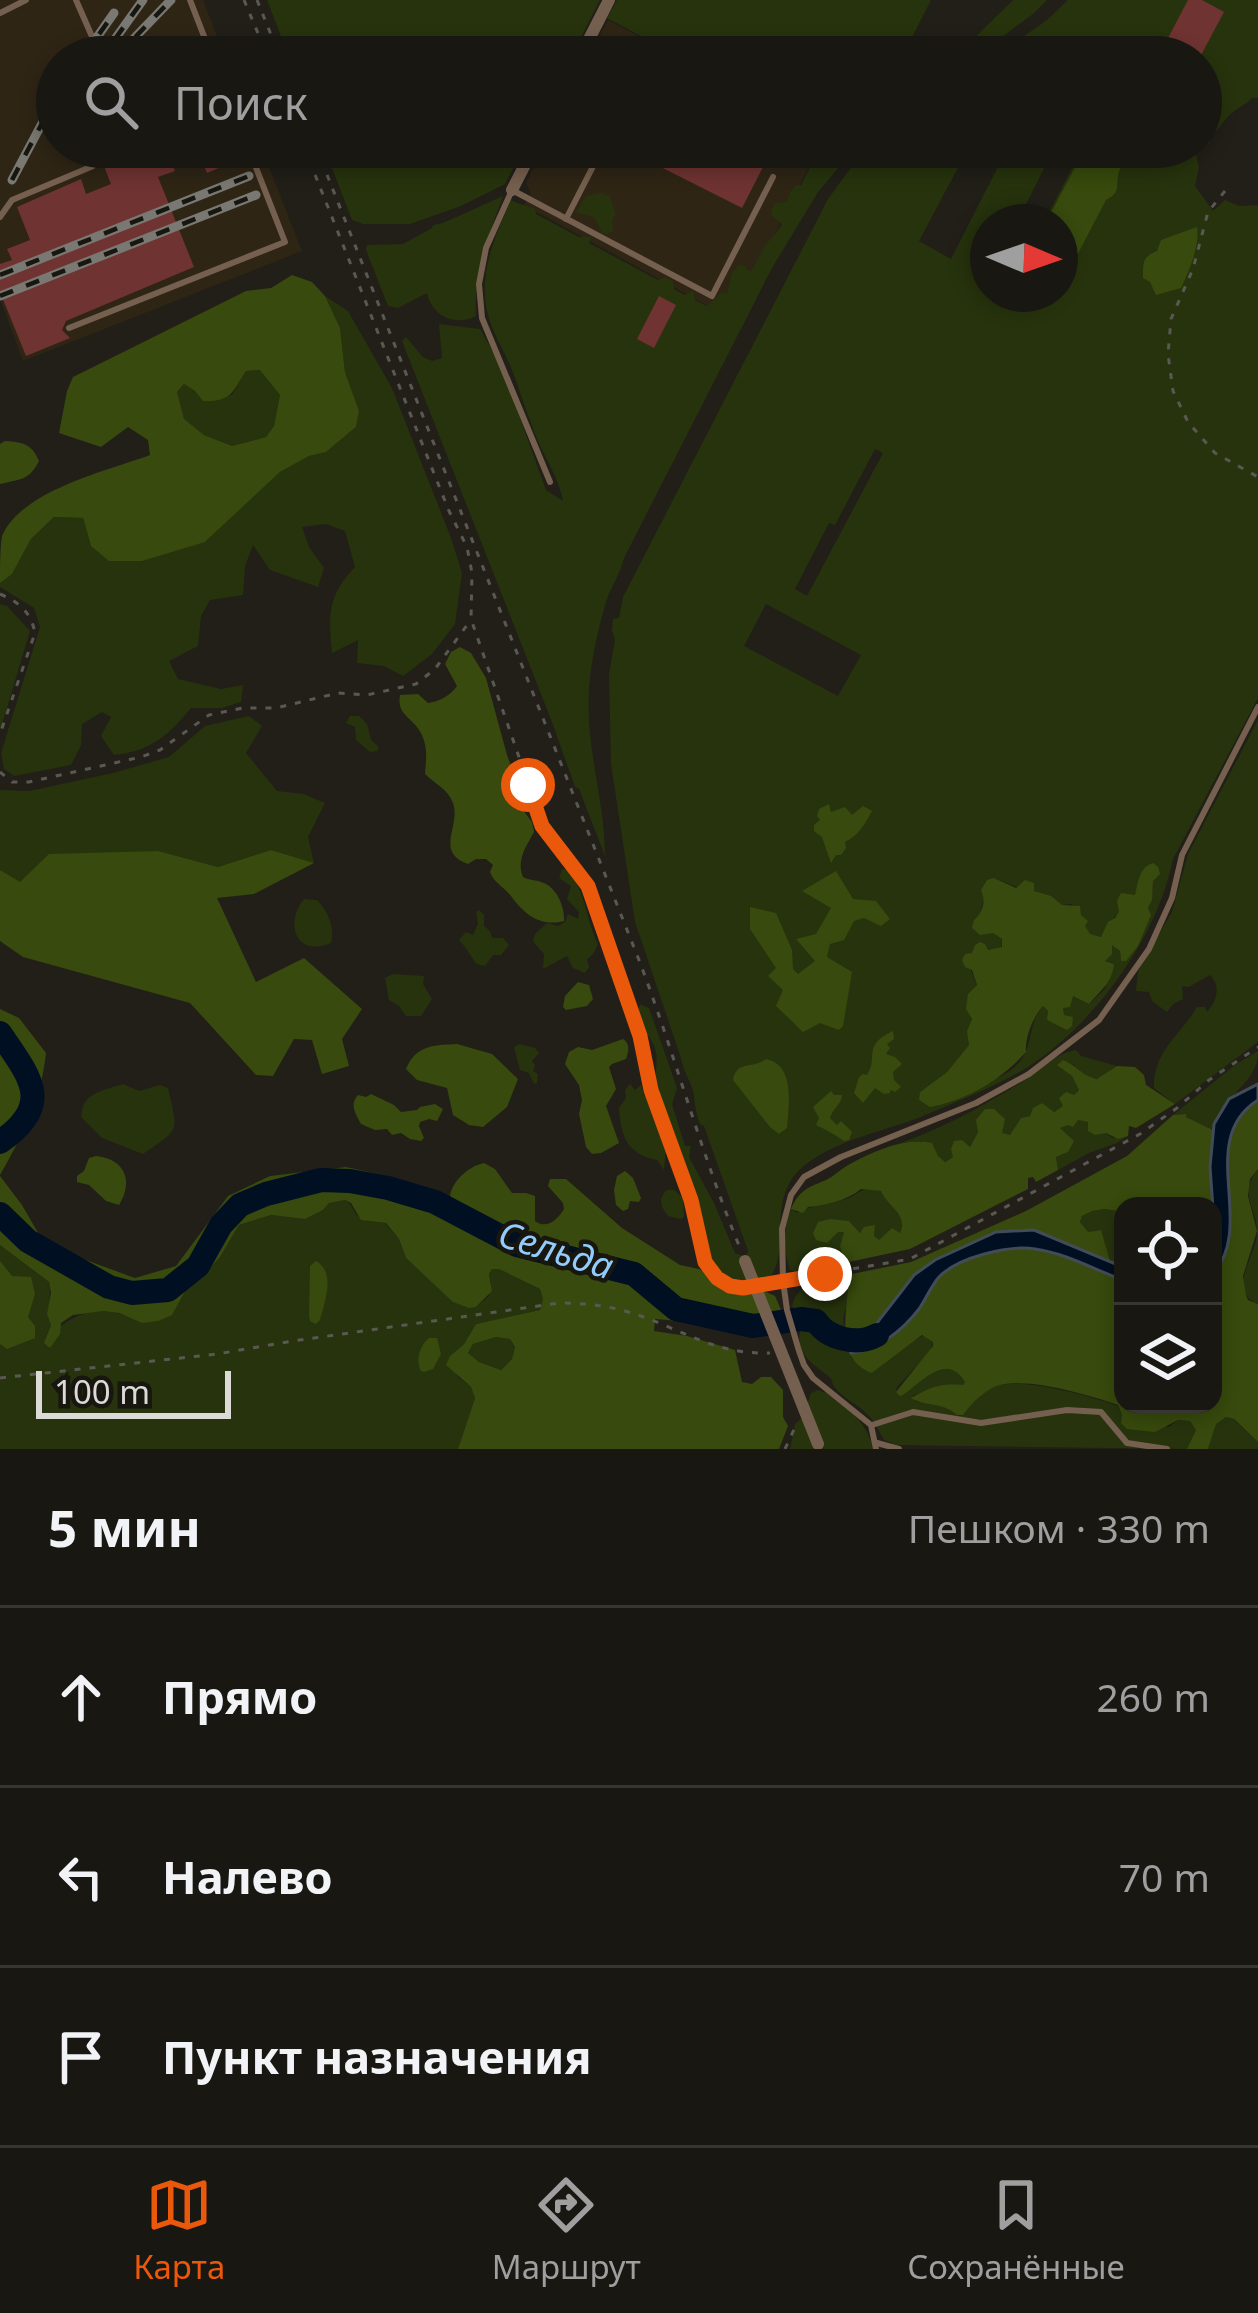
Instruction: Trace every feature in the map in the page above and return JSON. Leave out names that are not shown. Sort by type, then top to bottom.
[{"type":"street","points":[[591,36],[609,0]]},
{"type":"street","points":[[512,190],[523,168]]},
{"type":"street","points":[[745,1261],[818,1444]]},
{"type":"lane","points":[[0,13],[26,0]]},
{"type":"lane","points":[[76,0],[92,36]]},
{"type":"lane","points":[[190,0],[204,36]]},
{"type":"lane","points":[[0,217],[12,200],[88,168]]},
{"type":"lane","points":[[69,328],[285,242],[256,168]]},
{"type":"lane","points":[[566,219],[592,168]]},
{"type":"lane","points":[[550,482],[482,318],[479,284],[486,248],[512,190],[712,296],[773,177]]},
{"type":"lane","points":[[899,1449],[876,1446],[871,1425],[813,1378],[798,1349],[783,1281],[782,1228],[791,1195],[803,1177],[841,1156],[976,1103],[1029,1074],[1099,1020],[1149,949],[1172,898],[1182,855],[1258,707]]},
{"type":"lane","points":[[871,1425],[913,1412],[981,1424],[1086,1410],[1101,1412],[1127,1443],[1167,1449]]},
{"type":"path","points":[[244,0],[259,36]]},
{"type":"path","points":[[257,0],[272,36]]},
{"type":"path","points":[[312,168],[466,547],[472,574],[471,620],[542,826],[588,886],[640,1036],[651,1090],[691,1200],[705,1262],[717,1278],[743,1288]]},
{"type":"path","points":[[324,168],[639,960],[709,1172],[745,1261]]},
{"type":"path","points":[[1225,191],[1208,212],[1193,269],[1171,319],[1168,355],[1173,391],[1188,422],[1215,453],[1258,477]]},
{"type":"path","points":[[0,594],[26,610],[34,632],[0,734]]},
{"type":"path","points":[[0,772],[12,782],[29,782],[141,758],[209,715],[276,708],[338,693],[367,695],[416,684],[435,669],[471,620]]},
{"type":"path","points":[[783,1281],[910,1259],[1140,1134],[1258,1047]]},
{"type":"path","points":[[0,1378],[217,1354],[559,1304],[591,1303],[627,1312],[728,1351],[798,1349]]},
{"type":"shaded area","points":[[0,0],[203,0],[217,36],[36,36],[36,168],[269,168],[302,251],[23,361],[0,299]]},
{"type":"shaded area","points":[[608,20],[638,36],[600,36]]},
{"type":"shaded area","points":[[534,168],[808,168],[732,319],[524,205],[531,193],[526,183]]},
{"type":"green space","points":[[267,0],[600,0],[582,36],[281,36]]},
{"type":"green space","points":[[617,0],[931,0],[913,36],[641,36],[607,18]]},
{"type":"green space","points":[[1013,0],[1047,0],[1003,36],[976,36]]},
{"type":"green space","points":[[1068,0],[1258,0],[1258,98],[1222,124],[1222,36],[1024,36]]},
{"type":"green space","points":[[332,168],[513,168],[505,184],[410,224],[352,220]]},
{"type":"green space","points":[[810,168],[838,168],[818,192],[772,268],[607,599],[589,690],[605,856],[402,341],[406,337],[432,361],[442,358],[439,324],[480,329],[501,366],[546,490],[563,501],[486,303],[489,258],[511,200],[579,237],[591,237],[589,243],[658,280],[666,277],[685,295],[693,290],[695,300],[707,306],[722,292],[727,294],[739,265],[751,271],[782,224],[771,215],[772,208],[787,202],[790,192],[801,185]]},
{"type":"green space","points":[[851,168],[958,168],[919,241],[951,259],[970,222],[970,312],[1078,312],[1078,204],[1053,204],[1072,168],[1199,168],[1195,186],[1213,211],[1225,200],[1239,206],[1258,205],[1258,698],[1173,859],[1153,920],[1097,1006],[1049,1052],[1011,1077],[923,1116],[847,1142],[805,1165],[785,1194],[779,1255],[767,1280],[737,1283],[719,1275],[706,1259],[695,1204],[656,1090],[654,1046],[638,1019],[640,1004],[649,1008],[677,1088],[672,1104],[685,1146],[691,1146],[689,1157],[735,1253],[746,1257],[748,1251],[700,1124],[635,922],[611,764],[612,631],[623,597],[828,199]],"holes":[[[875,449],[883,453],[807,596],[795,589]],[[766,604],[861,655],[838,696],[744,646]],[[1140,875],[1153,881],[1139,933],[1121,961],[1120,951],[1112,944],[1104,961],[1113,963],[1105,989],[1089,1004],[1073,996],[1058,1024],[1048,1020],[1043,1006],[1019,1063],[995,1079],[920,1092],[947,1072],[969,1045],[977,986],[971,970],[975,945],[1001,948],[1002,939],[980,915],[994,878],[1062,905],[1072,904],[1090,935],[1101,937],[1135,896]]]},
{"type":"green space","points":[[997,168],[1044,168],[1026,204],[979,204]]},
{"type":"green space","points":[[1075,168],[1121,168],[1116,191],[1106,200],[1078,254],[1078,204],[1056,204]]},
{"type":"green space","points":[[602,193],[610,197],[616,214],[613,231],[607,234],[595,218],[576,212],[586,196]]},
{"type":"green space","points":[[503,196],[480,270],[476,316],[445,317],[427,293],[398,308],[388,306],[367,245],[403,244],[433,225]]},
{"type":"green space","points":[[1197,227],[1195,250],[1181,288],[1156,295],[1143,278],[1146,258],[1157,251],[1161,240]]},
{"type":"green space","points":[[292,275],[312,282],[325,296],[340,328],[345,372],[359,411],[356,427],[326,452],[280,472],[205,542],[142,561],[109,561],[91,546],[83,518],[54,517],[31,539],[12,574],[0,583],[2,536],[28,506],[67,484],[150,455],[148,440],[128,427],[101,447],[59,433],[73,377],[246,291],[271,288]],"holes":[[[260,370],[280,395],[274,426],[266,437],[232,446],[204,435],[184,419],[177,392],[184,384],[203,401],[220,400],[234,390],[246,371]]]},
{"type":"green space","points":[[325,296],[348,311],[392,388],[462,573],[455,624],[432,654],[403,676],[384,666],[357,663],[358,640],[332,653],[332,606],[339,587],[355,567],[345,531],[326,524],[302,527],[324,568],[318,587],[270,570],[253,545],[245,566],[243,595],[210,600],[201,616],[198,646],[169,661],[178,679],[221,689],[243,685],[241,702],[222,708],[191,708],[158,740],[114,755],[101,736],[111,717],[102,712],[82,724],[81,745],[71,765],[14,776],[4,769],[1,753],[40,627],[34,608],[0,583],[12,574],[31,539],[54,517],[83,518],[91,546],[205,542],[280,472],[326,452],[356,427],[359,411],[345,372],[340,328]]},
{"type":"green space","points":[[261,370],[280,395],[274,426],[266,437],[232,446],[204,435],[184,420],[177,392],[184,384],[195,391],[232,395],[246,371]]},
{"type":"green space","points":[[0,444],[26,445],[39,461],[28,476],[0,484]]},
{"type":"green space","points":[[0,604],[30,631],[0,731]]},
{"type":"green space","points":[[460,647],[471,653],[486,678],[523,810],[532,822],[534,832],[521,859],[523,877],[555,892],[564,921],[534,918],[494,879],[493,865],[486,859],[468,864],[452,853],[453,803],[425,774],[424,740],[399,702],[400,695],[418,694],[428,703],[451,692],[457,686],[445,664]]},
{"type":"green space","points":[[249,716],[262,726],[246,753],[277,791],[304,794],[325,803],[308,837],[314,863],[271,850],[218,867],[158,851],[20,883],[0,870],[0,790],[29,791],[169,757],[205,726]]},
{"type":"green space","points":[[350,716],[359,716],[367,724],[377,751],[370,752],[356,740],[355,727],[346,723]]},
{"type":"green space","points":[[1258,720],[1258,1042],[1175,1104],[1154,1088],[1158,1064],[1197,1007],[1207,1012],[1210,1008],[1216,984],[1210,975],[1182,986],[1183,999],[1167,1012],[1152,1001],[1149,992],[1136,991],[1138,971],[1172,912],[1188,854]]},
{"type":"green space","points":[[829,804],[831,812],[845,807],[852,815],[863,806],[872,811],[831,863],[822,837],[814,831],[819,809]]},
{"type":"green space","points":[[271,850],[314,863],[254,894],[217,898],[256,982],[304,958],[362,1009],[342,1039],[349,1066],[322,1074],[312,1040],[294,1039],[273,1076],[256,1075],[190,1003],[23,957],[0,941],[0,870],[20,882],[49,854],[158,851],[218,867]]},
{"type":"green space","points":[[1153,863],[1160,874],[1153,881],[1151,915],[1138,946],[1121,961],[1120,951],[1112,945],[1112,954],[1105,961],[1114,964],[1105,986],[1089,1004],[1073,996],[1070,1007],[1063,1008],[1064,1015],[1073,1017],[1072,1026],[1067,1030],[1047,1020],[1043,1006],[1030,1027],[1026,1052],[1006,1071],[957,1099],[930,1107],[919,1100],[920,1092],[947,1072],[969,1045],[968,994],[977,985],[962,960],[965,954],[980,942],[988,950],[1002,947],[1002,939],[993,933],[980,935],[972,928],[983,906],[981,890],[987,880],[994,878],[1016,888],[1025,880],[1034,883],[1034,891],[1062,905],[1080,906],[1090,934],[1101,937],[1119,911],[1121,893],[1135,895],[1142,872]]},
{"type":"green space","points":[[562,869],[568,870],[579,887],[598,944],[587,959],[585,973],[573,968],[567,956],[543,969],[544,954],[533,941],[547,923],[558,926],[568,914],[578,919],[579,912],[567,899],[571,886],[559,878]]},
{"type":"green space","points":[[836,871],[853,899],[876,901],[890,919],[881,926],[864,918],[854,921],[844,940],[830,944],[827,957],[852,972],[843,1026],[839,1030],[820,1023],[803,1032],[776,1006],[783,990],[768,976],[776,968],[750,929],[750,907],[776,913],[798,974],[815,961],[796,939],[816,934],[831,908],[802,891]]},
{"type":"green space","points":[[304,899],[317,900],[324,909],[331,943],[309,946],[297,936],[295,918]]},
{"type":"green space","points":[[479,910],[492,938],[503,938],[509,945],[485,966],[477,964],[459,940],[466,932],[473,935]]},
{"type":"green space","points":[[424,976],[432,999],[421,1016],[406,1016],[389,1000],[385,978]]},
{"type":"green space","points":[[578,982],[589,985],[593,999],[587,1006],[566,1010],[565,996]]},
{"type":"green space","points":[[0,1009],[19,1018],[46,1053],[30,1116],[0,1175]]},
{"type":"green space","points":[[893,1031],[886,1054],[902,1064],[893,1072],[901,1087],[884,1094],[875,1088],[863,1103],[854,1093],[859,1077],[867,1075],[877,1042]]},
{"type":"green space","points":[[623,1039],[628,1053],[626,1059],[609,1067],[616,1089],[606,1106],[619,1143],[592,1154],[579,1114],[579,1085],[565,1064],[569,1052],[578,1047],[592,1050]]},
{"type":"green space","points":[[457,1044],[492,1054],[518,1079],[507,1107],[483,1127],[453,1115],[447,1088],[417,1080],[406,1069],[420,1051]]},
{"type":"green space","points":[[520,1044],[539,1053],[532,1061],[537,1083],[520,1070],[514,1047]]},
{"type":"green space","points":[[1076,1050],[1081,1056],[1117,1066],[1098,1079],[1082,1076],[1073,1064],[1072,1076],[1079,1090],[1053,1112],[1041,1103],[1030,1116],[1021,1118],[1011,1135],[978,1132],[969,1148],[944,1162],[922,1141],[900,1143],[965,1114]]},
{"type":"green space","points":[[1258,1051],[1252,1073],[1213,1130],[1185,1114],[1173,1115],[1235,1065]]},
{"type":"green space","points":[[766,1059],[782,1069],[788,1087],[787,1128],[779,1134],[733,1080],[741,1067]]},
{"type":"green space","points":[[1063,1060],[1097,1079],[1117,1066],[1135,1067],[1146,1085],[1175,1104],[1136,1128],[1129,1126],[1128,1136],[1118,1139],[1106,1133],[1095,1135],[1088,1131],[1088,1122],[1078,1120],[1073,1127],[1060,1128],[1074,1141],[1068,1152],[1056,1157],[1058,1170],[1036,1182],[1028,1178],[1028,1189],[910,1249],[844,1263],[840,1246],[844,1232],[827,1243],[816,1240],[813,1233],[818,1222],[830,1219],[849,1221],[860,1233],[875,1225],[874,1236],[879,1240],[892,1228],[900,1233],[900,1216],[881,1191],[861,1189],[836,1202],[808,1207],[803,1213],[791,1209],[805,1190],[890,1146],[932,1143],[945,1162],[953,1157],[954,1141],[962,1140],[970,1147],[978,1132],[976,1120],[985,1109],[994,1109],[1005,1119],[1002,1133],[1010,1135],[1021,1118],[1030,1116],[1042,1103],[1054,1112],[1063,1106],[1059,1098],[1079,1090],[1072,1076],[1057,1065]]},
{"type":"green space","points":[[123,1084],[139,1091],[160,1085],[168,1088],[174,1128],[143,1154],[102,1138],[81,1117],[90,1097]]},
{"type":"green space","points":[[630,1084],[635,1090],[641,1085],[650,1099],[666,1145],[664,1170],[657,1160],[632,1149],[624,1136],[619,1108]]},
{"type":"green space","points":[[831,1091],[842,1095],[830,1118],[852,1132],[849,1140],[816,1125],[819,1118],[813,1107]]},
{"type":"green space","points":[[371,1094],[401,1112],[435,1104],[443,1109],[437,1121],[420,1122],[421,1141],[410,1139],[361,1124],[354,1102],[358,1095]]},
{"type":"green space","points":[[1258,1100],[1258,1169],[1250,1179],[1248,1196],[1257,1231],[1243,1276],[1248,1300],[1258,1304],[1258,1442],[1226,1417],[1216,1424],[1208,1449],[1187,1449],[1196,1430],[1190,1421],[1178,1420],[1155,1432],[1127,1429],[1121,1423],[1121,1413],[1222,1413],[1222,1197],[1114,1197],[1114,1210],[1082,1216],[1080,1222],[1088,1232],[1101,1230],[1110,1261],[1114,1261],[1114,1404],[1036,1385],[1004,1384],[957,1415],[911,1398],[948,1384],[963,1385],[951,1369],[935,1372],[903,1395],[896,1392],[933,1346],[922,1335],[872,1373],[852,1356],[845,1332],[852,1274],[911,1262],[1026,1211],[1127,1156],[1173,1115],[1186,1114],[1213,1130],[1234,1125]]},
{"type":"green space","points":[[1078,1120],[1113,1138],[1128,1136],[1058,1170],[1056,1157],[1068,1152],[1059,1128]]},
{"type":"green space","points":[[89,1158],[114,1162],[124,1173],[126,1188],[119,1205],[77,1182]]},
{"type":"green space","points":[[484,1163],[495,1169],[512,1193],[535,1196],[535,1221],[539,1223],[552,1222],[564,1209],[548,1186],[550,1179],[566,1179],[622,1228],[680,1265],[709,1274],[726,1291],[764,1291],[775,1296],[782,1312],[746,1316],[675,1299],[661,1293],[628,1262],[528,1240],[485,1225],[450,1196],[462,1175]]},
{"type":"green space","points":[[346,1167],[395,1178],[431,1205],[562,1260],[606,1270],[669,1304],[679,1321],[655,1319],[654,1331],[735,1350],[742,1382],[752,1384],[771,1377],[783,1390],[783,1417],[788,1426],[779,1449],[458,1449],[475,1398],[471,1387],[446,1365],[450,1356],[476,1324],[540,1310],[540,1289],[492,1269],[492,1291],[476,1307],[453,1302],[406,1258],[386,1223],[361,1220],[345,1200],[329,1203],[305,1219],[271,1215],[239,1225],[220,1257],[190,1282],[172,1315],[142,1323],[103,1311],[73,1315],[61,1323],[50,1348],[44,1343],[51,1325],[49,1282],[0,1245],[0,1176],[45,1245],[135,1278],[176,1266],[228,1196],[270,1176]],"holes":[[[496,1337],[510,1339],[515,1347],[512,1359],[501,1370],[468,1353],[473,1344]]]},
{"type":"green space","points":[[1258,1169],[1258,1304],[1244,1291],[1243,1282],[1257,1234],[1249,1186]]},
{"type":"green space","points":[[625,1171],[641,1198],[630,1201],[623,1211],[616,1205],[614,1190],[617,1176]]},
{"type":"green space","points":[[871,1188],[881,1191],[902,1219],[900,1234],[880,1241],[874,1236],[875,1226],[861,1234],[849,1221],[838,1232],[844,1232],[840,1246],[844,1263],[801,1273],[790,1270],[785,1239],[791,1209],[797,1213]]},
{"type":"green space","points":[[667,1190],[683,1198],[681,1219],[668,1216],[663,1209],[661,1200]]},
{"type":"green space","points":[[345,1200],[361,1218],[385,1223],[399,1239],[406,1258],[454,1302],[476,1307],[489,1296],[492,1269],[540,1289],[540,1310],[476,1324],[450,1356],[458,1377],[471,1387],[475,1398],[458,1449],[0,1449],[0,1245],[49,1282],[51,1325],[45,1340],[68,1321],[90,1312],[114,1312],[142,1323],[205,1274],[239,1225],[271,1215],[305,1219],[328,1203]]},
{"type":"green space","points":[[1114,1210],[1114,1262],[1097,1230],[1088,1233],[1080,1222],[1092,1211]]},
{"type":"green space","points":[[0,1261],[12,1276],[31,1277],[35,1294],[28,1317],[35,1326],[35,1338],[7,1349],[0,1344]]},
{"type":"green space","points":[[316,1261],[326,1272],[327,1288],[316,1324],[309,1316],[310,1266]]},
{"type":"green space","points":[[852,1274],[845,1330],[830,1327],[822,1312],[807,1308],[798,1313],[792,1306],[807,1285]]},
{"type":"green space","points":[[805,1328],[823,1343],[851,1353],[872,1373],[915,1341],[928,1337],[933,1341],[930,1352],[896,1392],[903,1395],[935,1372],[951,1369],[965,1382],[963,1386],[942,1385],[913,1395],[915,1401],[948,1407],[960,1416],[991,1388],[1023,1384],[1091,1397],[1114,1405],[1114,1413],[1169,1427],[1178,1420],[1190,1421],[1196,1430],[1187,1449],[897,1445],[884,1440],[868,1415],[805,1356],[799,1336]]},
{"type":"green space","points":[[496,1337],[510,1339],[515,1348],[501,1370],[468,1353],[473,1344]]},
{"type":"green space","points":[[429,1338],[437,1338],[441,1354],[433,1369],[424,1372],[419,1358]]},
{"type":"green space","points":[[818,1390],[853,1413],[873,1449],[790,1449],[795,1424],[811,1393]]},
{"type":"green space","points":[[1226,1417],[1258,1442],[1258,1449],[1208,1449],[1216,1423]]},
{"type":"water","points":[[1258,1084],[1258,1100],[1240,1117],[1231,1137],[1230,1231],[1222,1259],[1222,1197],[1212,1197],[1210,1167],[1214,1124],[1229,1099]]},
{"type":"water","points":[[1034,1230],[1114,1263],[1114,1276],[1046,1251],[1024,1248],[984,1254],[939,1277],[919,1309],[889,1338],[851,1353],[845,1330],[870,1332],[914,1275],[996,1232]]},
{"type":"building","points":[[1188,0],[1202,0],[1224,12],[1211,36],[1169,36]]},
{"type":"building","points":[[105,168],[174,168],[158,177],[194,267],[66,321],[62,330],[70,338],[26,356],[0,292],[0,264],[12,260],[7,249],[30,240],[17,207],[81,179],[86,194],[111,184]]},
{"type":"building","points":[[663,168],[762,168],[742,208]]},
{"type":"building","points":[[659,296],[676,305],[654,348],[637,339]]},
{"type":"waterway","name":"Сельда","points":[[0,1033],[32,1090],[27,1115],[0,1142]]},
{"type":"waterway","name":"Сельда","points":[[0,1214],[28,1241],[109,1287],[132,1293],[168,1290],[198,1266],[221,1225],[240,1205],[321,1180],[350,1181],[435,1202],[517,1245],[634,1274],[676,1309],[753,1326],[816,1321],[835,1336],[852,1340],[877,1335]]},
{"type":"railway","points":[[117,36],[143,0]]},
{"type":"railway","points":[[136,36],[171,0]]},
{"type":"railway","points":[[98,36],[114,13]]},
{"type":"railway","points":[[12,180],[36,135]]},
{"type":"railway","points":[[0,275],[249,176]]},
{"type":"railway","points":[[0,296],[256,195]]},
{"type":"route","points":[[528,785],[542,826],[588,886],[640,1036],[651,1090],[691,1200],[705,1262],[717,1278],[743,1288],[825,1274]]}]
